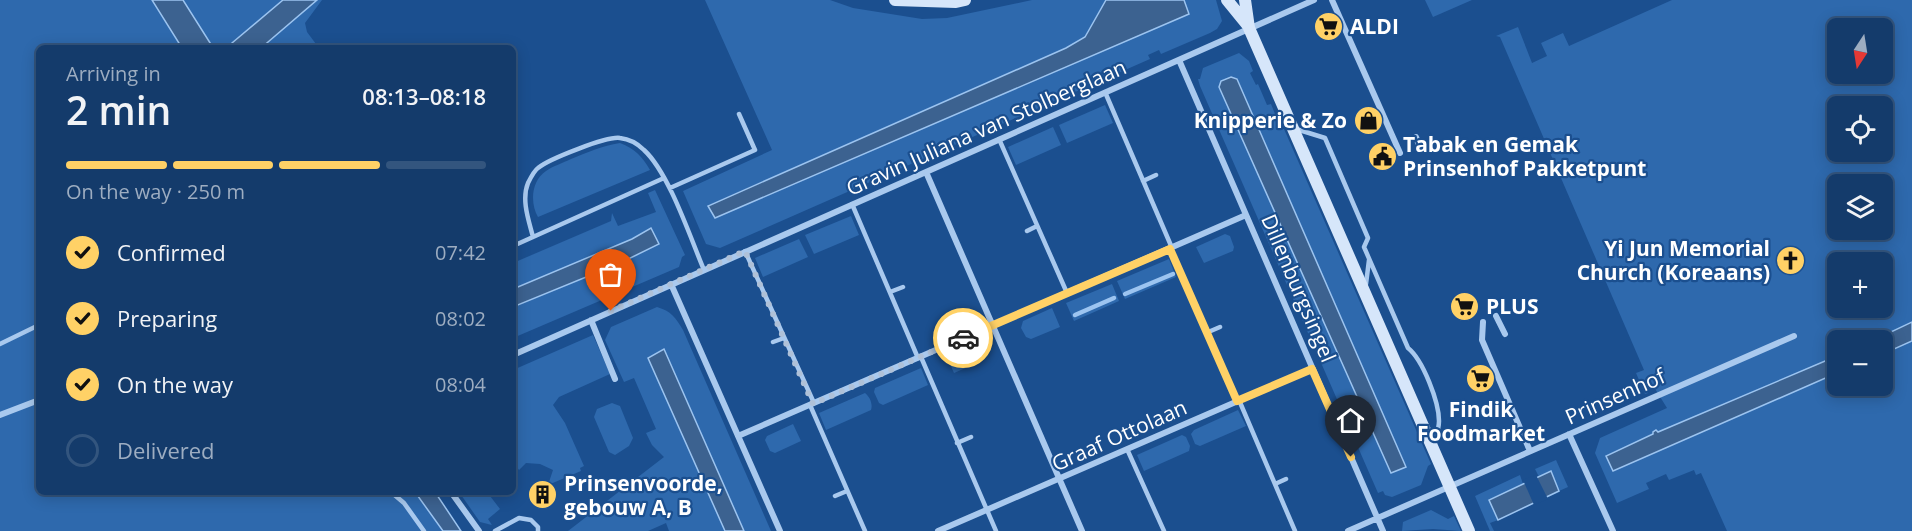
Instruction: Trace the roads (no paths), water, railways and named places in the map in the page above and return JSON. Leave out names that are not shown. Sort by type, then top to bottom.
[{"type":"street","points":[[895,0],[956,2],[964,0]]},
{"type":"street","points":[[1227,0],[1249,28],[1469,531]]},
{"type":"street","points":[[1245,0],[1249,28]]},
{"type":"street","name":"Gravin Juliana van Stolberglaan","points":[[516,354],[1314,0]]},
{"type":"street","points":[[1332,0],[1400,153]]},
{"type":"street","name":"Dillenburgsingel","points":[[1179,60],[1383,531]]},
{"type":"street","points":[[1416,136],[1419,146]]},
{"type":"street","points":[[926,172],[1082,531]]},
{"type":"street","points":[[738,436],[1246,215]]},
{"type":"street","points":[[672,284],[780,531]]},
{"type":"street","points":[[1496,316],[1505,334]]},
{"type":"street","points":[[591,320],[615,379]]},
{"type":"street","points":[[1483,322],[1482,340],[1530,451]]},
{"type":"street","name":"Prinsenhof","points":[[1348,531],[1794,336]]},
{"type":"street","name":"Graaf Ottolaan","points":[[938,531],[1312,369]]},
{"type":"street","points":[[0,415],[36,401]]},
{"type":"street","points":[[1569,435],[1613,531]]},
{"type":"street","points":[[452,495],[479,531]]},
{"type":"lane","points":[[1105,92],[1206,333],[1295,531]]},
{"type":"lane","points":[[670,188],[754,150],[739,114]]},
{"type":"lane","points":[[1292,128],[1325,138],[1368,238],[1364,247],[1408,348],[1416,354],[1438,406],[1439,424],[1433,450]]},
{"type":"lane","points":[[533,237],[525,195],[528,183],[538,168],[595,142],[622,138],[630,140],[645,151],[664,178],[704,270]]},
{"type":"lane","points":[[999,139],[1067,293]]},
{"type":"lane","points":[[1143,181],[1156,175]]},
{"type":"lane","points":[[516,244],[664,178]]},
{"type":"lane","points":[[852,204],[996,531]]},
{"type":"lane","points":[[1026,231],[1037,226]]},
{"type":"lane","points":[[745,251],[865,531]]},
{"type":"lane","points":[[1364,293],[1369,257]]},
{"type":"lane","points":[[890,292],[903,287]]},
{"type":"lane","points":[[0,344],[36,326]]},
{"type":"lane","points":[[1206,333],[1220,327]]},
{"type":"lane","points":[[772,342],[784,338]]},
{"type":"lane","points":[[957,443],[971,437]]},
{"type":"lane","points":[[1127,449],[1164,531]]},
{"type":"lane","points":[[1275,484],[1286,479]]},
{"type":"lane","points":[[835,496],[848,491]]},
{"type":"lane","points":[[395,495],[404,503],[424,531]]},
{"type":"lane","points":[[495,531],[519,518],[531,520],[538,527],[538,531]]},
{"type":"waterway","points":[[1125,294],[1173,274]]},
{"type":"waterway","points":[[1075,315],[1114,298]]},
{"type":"place","name":"ALDI","points":[[1329,26]]},
{"type":"place","name":"Knipperie & Zo","points":[[1368,120]]},
{"type":"place","name":"Tabak en Gemak Prinsenhof Pakketpunt","points":[[1382,156]]},
{"type":"place","name":"Yi Jun Memorial Church (Koreaans)","points":[[1791,260]]},
{"type":"place","name":"PLUS","points":[[1465,306]]},
{"type":"place","name":"Findik Foodmarket","points":[[1481,378]]},
{"type":"place","name":"Prinsenvoorde, gebouw A, B","points":[[543,495]]}]
